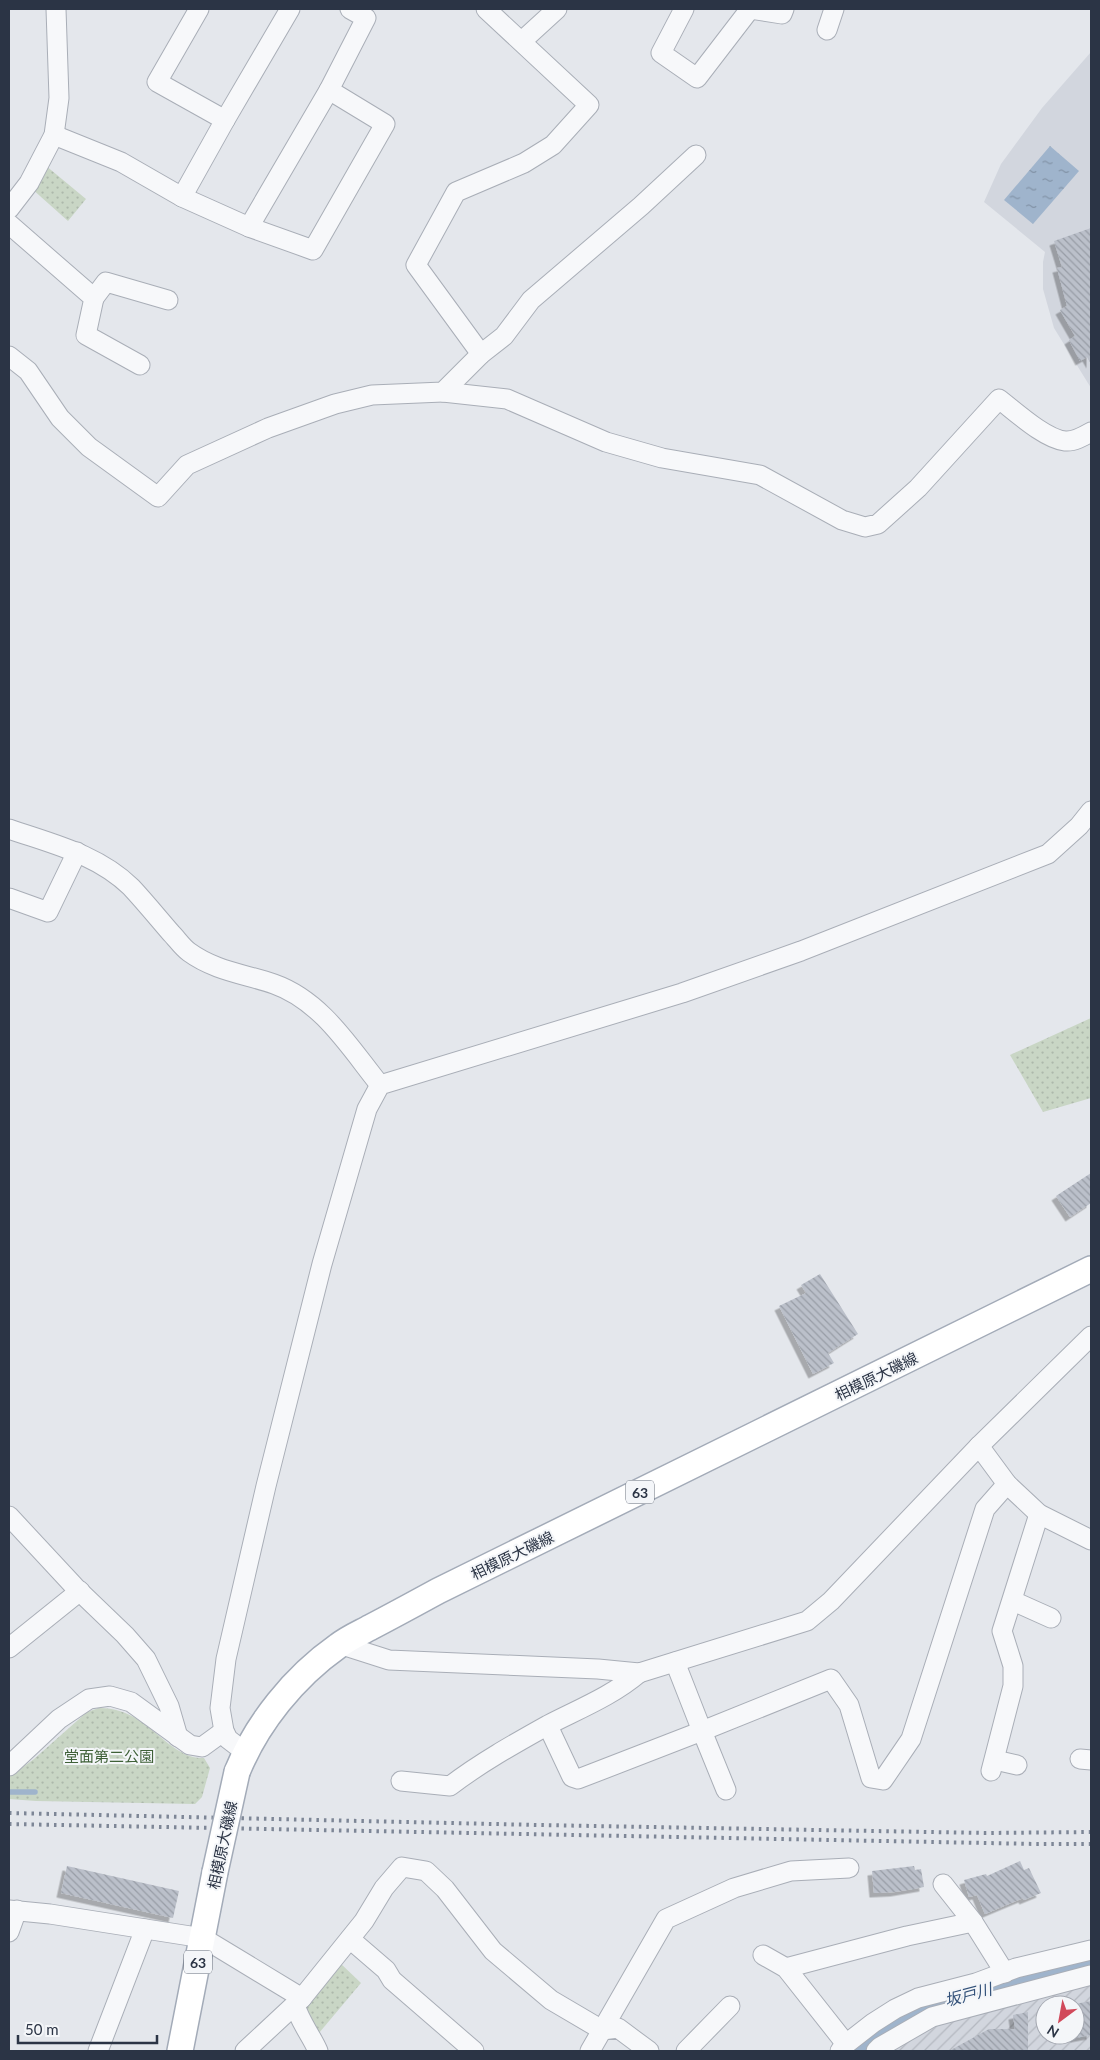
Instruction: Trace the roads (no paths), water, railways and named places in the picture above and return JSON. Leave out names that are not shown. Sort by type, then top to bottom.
[{"type":"main road","name":"相模原大磯線","points":[[180,2051],[204,1938],[215,1872],[241,1762],[262,1724],[285,1694],[317,1661],[339,1644],[438,1591],[1091,1269]]},
{"type":"street","points":[[9,209],[29,183],[54,135],[59,98],[56,9]]},
{"type":"street","points":[[199,9],[158,82],[225,120]]},
{"type":"street","points":[[182,197],[290,9]]},
{"type":"street","points":[[249,227],[329,90],[366,18],[350,9]]},
{"type":"street","points":[[481,354],[416,265],[456,192],[524,163],[553,145],[589,105],[486,9]]},
{"type":"street","points":[[522,41],[557,9]]},
{"type":"street","points":[[684,9],[662,53],[697,78],[750,9],[782,14],[784,9]]},
{"type":"street","points":[[826,30],[834,9]]},
{"type":"street","points":[[54,135],[121,162],[182,197],[249,227],[314,250],[385,124],[329,90]]},
{"type":"street","points":[[443,392],[481,354],[504,336],[531,300],[641,206],[696,155]]},
{"type":"street","points":[[9,224],[94,298]]},
{"type":"street","points":[[140,365],[86,335],[94,298],[106,282],[168,300]]},
{"type":"street","points":[[9,356],[28,371],[60,418],[89,447],[158,497],[187,465],[268,428],[335,404],[372,395],[443,392],[507,399],[606,442],[662,458],[760,474],[842,520],[866,527],[878,524],[918,488],[999,399],[1046,434],[1066,441],[1080,438],[1091,432]]},
{"type":"street","points":[[241,1762],[224,1732],[220,1708],[226,1659],[270,1467],[322,1264],[368,1109],[380,1085],[682,993],[801,951],[1048,854],[1079,826],[1091,811]]},
{"type":"street","points":[[9,829],[95,860],[130,886],[187,951],[205,963],[276,985],[311,1004],[339,1033],[380,1085]]},
{"type":"street","points":[[9,898],[48,912],[77,852]]},
{"type":"street","points":[[339,1644],[389,1660],[598,1669],[639,1673],[807,1621],[831,1601],[979,1446],[1091,1336]]},
{"type":"street","points":[[979,1446],[1007,1484],[1039,1514],[1091,1540]]},
{"type":"street","points":[[548,1726],[572,1777],[578,1779],[832,1680],[849,1705],[871,1778],[883,1780],[911,1739],[985,1509],[1007,1484]]},
{"type":"street","points":[[1017,1765],[993,1766],[1013,1686],[1021,1669],[1002,1631],[1039,1514]]},
{"type":"street","points":[[9,1516],[80,1591],[126,1634],[146,1659],[169,1706],[178,1737]]},
{"type":"street","points":[[9,1648],[80,1591]]},
{"type":"street","points":[[1013,1601],[1050,1618]]},
{"type":"street","points":[[675,1662],[726,1790]]},
{"type":"street","points":[[401,1781],[450,1786],[472,1770],[548,1726],[622,1688],[639,1673]]},
{"type":"street","points":[[9,1766],[59,1720],[89,1699],[110,1696],[131,1702],[190,1745],[202,1747],[224,1732]]},
{"type":"street","points":[[245,2051],[299,2002],[364,1921],[384,1888],[402,1867],[426,1871],[445,1889],[493,1951],[552,2000],[602,2030],[618,2028],[649,2051]]},
{"type":"street","points":[[590,2051],[666,1919],[734,1888],[791,1871],[849,1868]]},
{"type":"street","points":[[943,1884],[973,1922],[1005,1973]]},
{"type":"street","points":[[9,1932],[13,1910],[204,1938],[299,2002]]},
{"type":"street","points":[[786,1968],[907,1936],[973,1922]]},
{"type":"street","points":[[98,2051],[145,1929]]},
{"type":"street","points":[[350,1939],[386,1970],[392,1980],[474,2051]]},
{"type":"street","points":[[763,1955],[786,1968],[843,2048],[895,2009],[918,1998],[1005,1973],[1016,1968],[1091,1950]]},
{"type":"street","points":[[876,2051],[932,2016],[1091,1975]]},
{"type":"street","points":[[299,2002],[299,2020],[310,2034],[318,2051]]},
{"type":"street","points":[[686,2051],[730,2006]]},
{"type":"water","points":[[1050,146],[1079,171],[1033,224],[1004,200]]},
{"type":"waterway","points":[[9,1792],[35,1792]]},
{"type":"waterway","name":"坂戸川","points":[[855,2051],[872,2036],[914,2009],[1091,1961]]},
{"type":"railway","points":[[9,1813],[986,1833],[1091,1832]]},
{"type":"railway","points":[[9,1824],[1091,1844]]},
{"type":"park label","name":"堂面第二公園","points":[[109,1756]]}]
